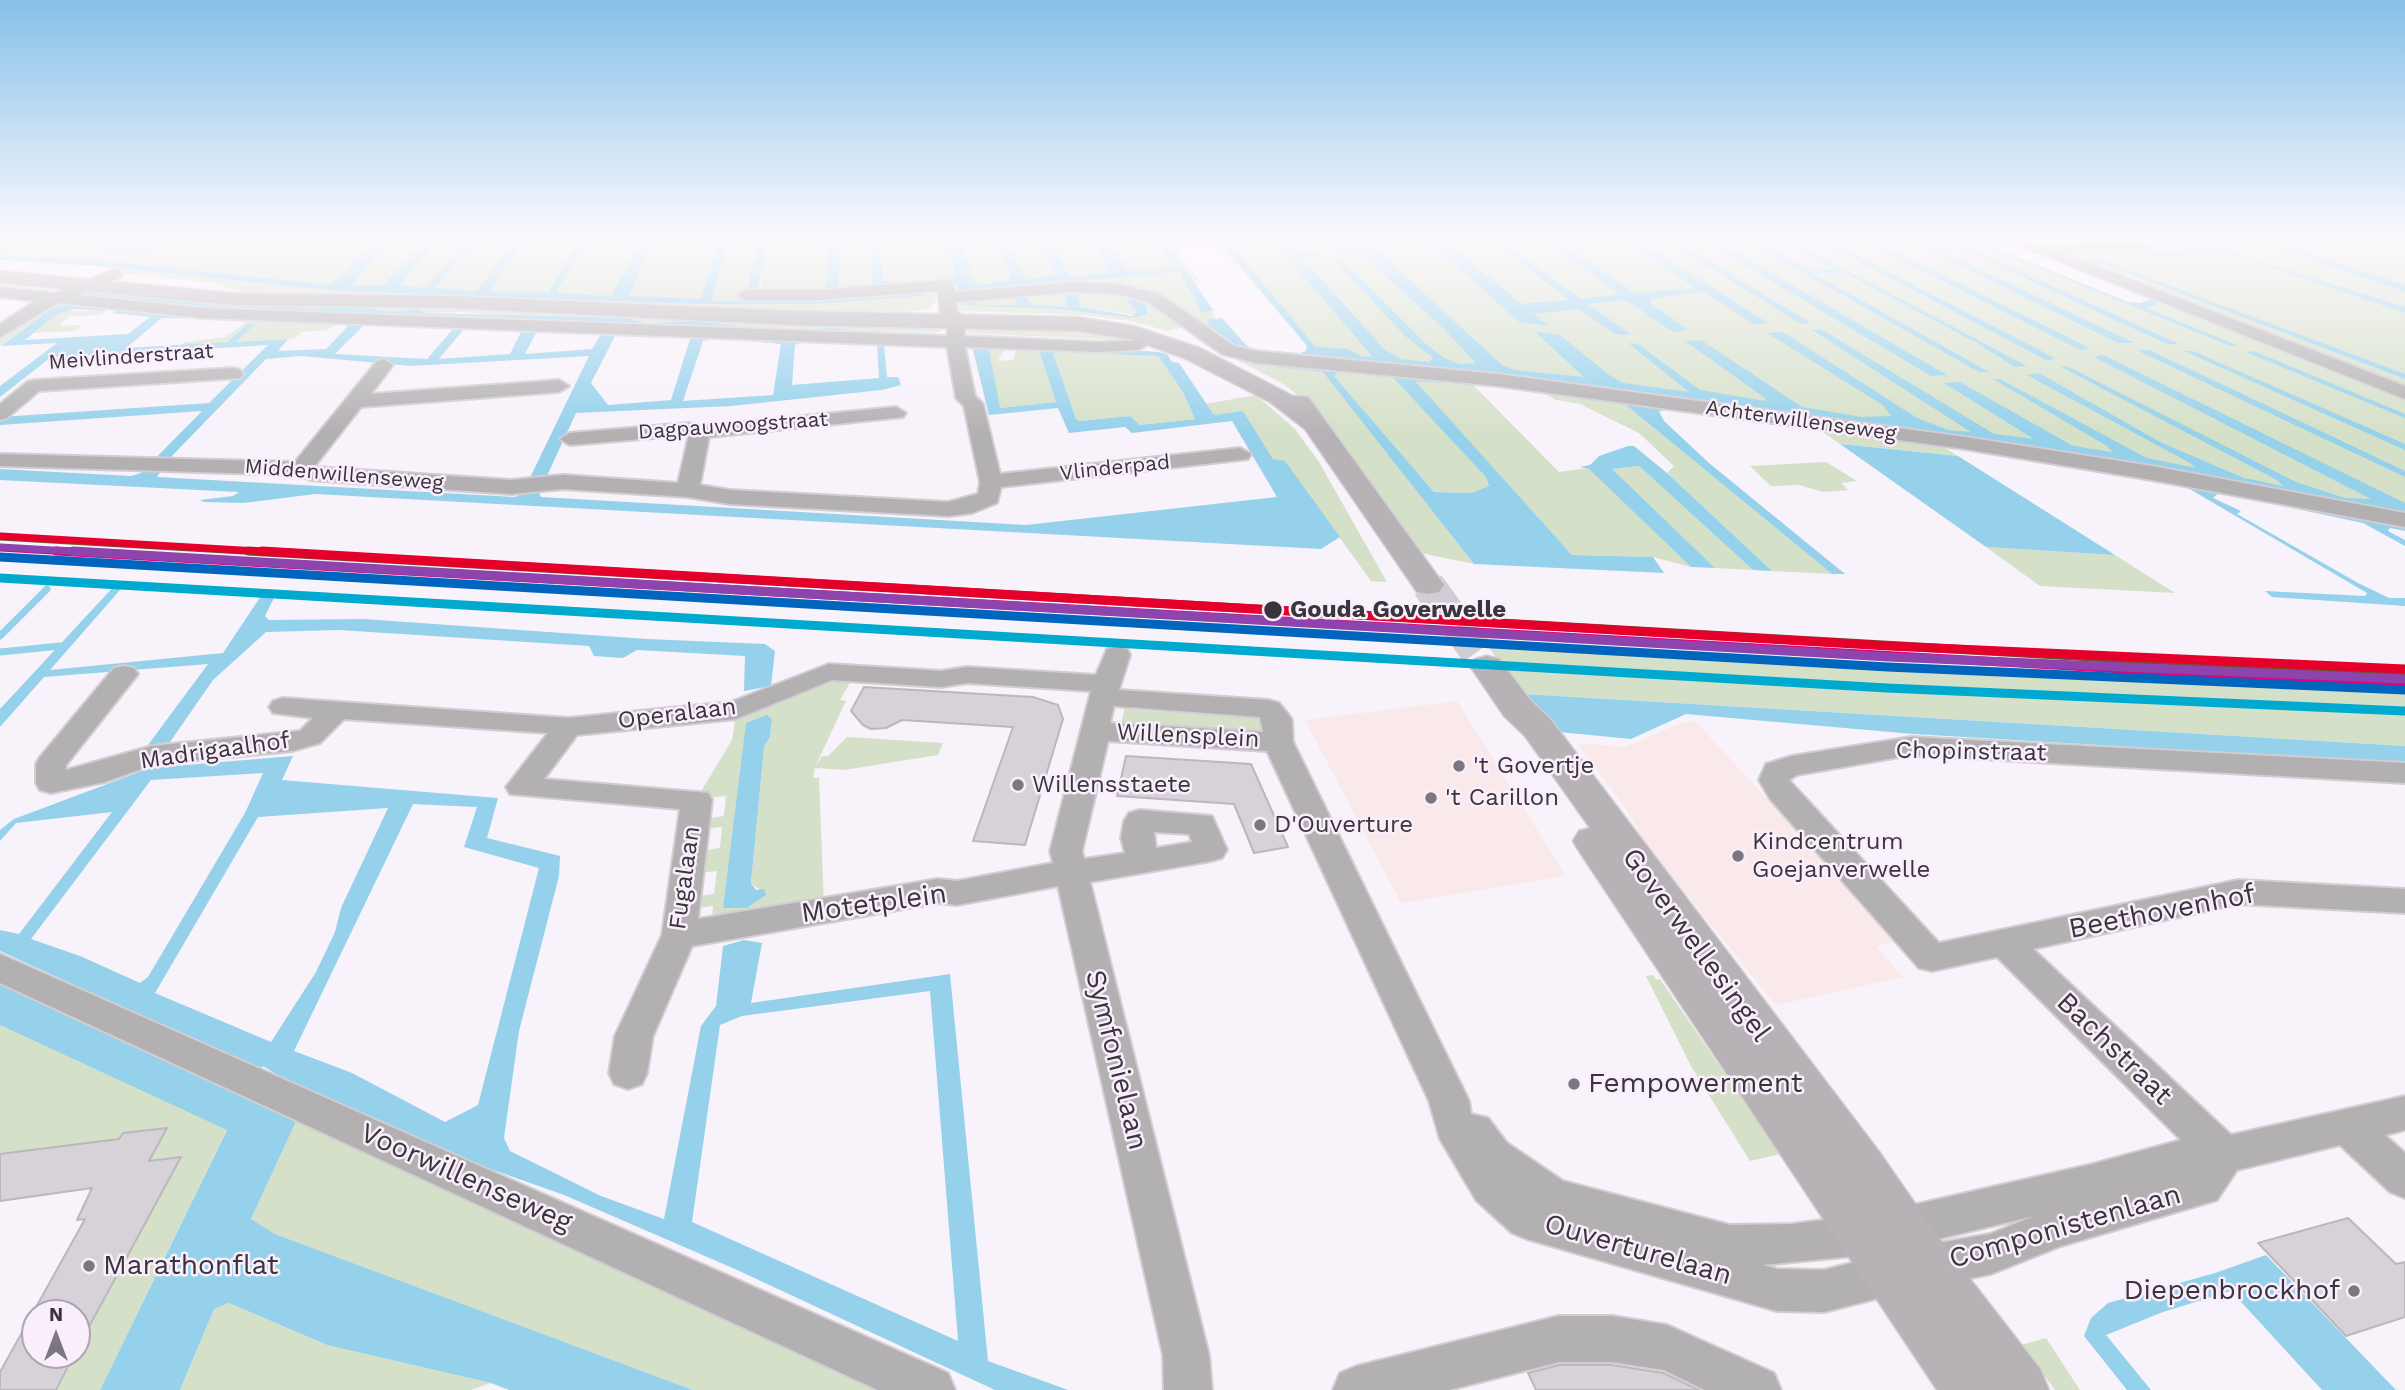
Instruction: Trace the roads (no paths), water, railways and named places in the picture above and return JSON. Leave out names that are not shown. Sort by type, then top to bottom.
[{"type":"main road","points":[[499,304],[790,318],[1049,321],[1134,333],[1192,353],[1251,381],[1279,397],[1311,423],[1428,585]]},
{"type":"main road","name":"Goverwellesingel","points":[[1487,666],[1517,708],[1524,729],[1550,775],[1607,863],[1895,1251],[2019,1390]]},
{"type":"main road","name":"Goverwellesingel","points":[[1895,1251],[1972,1390]]},
{"type":"street","points":[[0,332],[43,304]]},
{"type":"street","points":[[104,304],[203,313],[952,318],[1099,347],[1138,345]]},
{"type":"street","points":[[949,304],[966,398],[973,404],[991,482]]},
{"type":"street","name":"Achterwillenseweg","points":[[952,318],[1008,304]]},
{"type":"street","name":"Achterwillenseweg","points":[[1161,304],[1228,350],[1256,357],[1498,380],[1965,443],[2152,472],[2405,520]]},
{"type":"street","points":[[2179,304],[2405,393]]},
{"type":"street","points":[[301,469],[384,365]]},
{"type":"street","name":"Meivlinderstraat","points":[[0,414],[34,386],[233,374]]},
{"type":"street","points":[[356,401],[559,386]]},
{"type":"street","name":"Dagpauwoogstraat","points":[[570,439],[689,429],[700,432],[896,412]]},
{"type":"street","points":[[688,490],[700,432]]},
{"type":"street","name":"Vlinderpad","points":[[991,482],[1240,454]]},
{"type":"street","name":"Middenwillenseweg","points":[[0,460],[301,469],[310,474],[511,487],[563,482],[688,490],[730,497],[948,509],[981,503],[989,498],[991,482]]},
{"type":"street","name":"Willensplein","points":[[1117,655],[1102,704],[1279,742]]},
{"type":"street","name":"Operalaan","points":[[283,706],[568,727],[736,710],[829,672],[941,679],[967,675],[1102,704]]},
{"type":"street","name":"Madrigaalhof","points":[[124,674],[51,764],[51,783],[94,775],[152,755],[301,740],[310,737],[337,710]]},
{"type":"street","name":"Symfonielaan","points":[[1102,704],[1066,851],[1186,1355],[1188,1390]]},
{"type":"street","name":"Fugalaan","points":[[568,727],[521,787],[697,800],[679,935],[634,1036],[628,1073]]},
{"type":"street","name":"Ouverturelaan","points":[[1279,742],[1449,1101],[1454,1127],[1491,1187],[1527,1219],[1777,1290],[1824,1291],[1895,1251]]},
{"type":"street","name":"Chopinstraat","points":[[2004,943],[1932,958],[1780,792],[1773,780],[1777,771],[1792,766],[1911,746],[2405,773]]},
{"type":"street","name":"Motetplein","points":[[679,935],[938,891],[957,893],[1144,861]]},
{"type":"street","name":"Beethovenhof","points":[[2004,943],[2238,892],[2405,901]]},
{"type":"street","name":"Bachstraat","points":[[2004,943],[2224,1154]]},
{"type":"street","name":"Voorwillenseweg","points":[[0,968],[932,1390]]},
{"type":"street","points":[[2224,1154],[2405,1113]]},
{"type":"street","points":[[2348,1127],[2405,1179]]},
{"type":"street","name":"Componistenlaan","points":[[1895,1251],[1991,1254],[2056,1227],[2202,1187],[2224,1154]]},
{"type":"street","points":[[1357,1390],[1559,1339],[1612,1339],[1667,1348],[1757,1390]]},
{"type":"water","points":[[64,304],[107,308],[104,311],[75,309],[57,314],[25,340],[128,334],[150,317],[112,313],[119,310],[231,319],[162,318],[126,348],[227,342],[248,324],[255,324],[236,342],[288,339],[278,351],[326,349],[351,323],[367,322],[335,354],[427,359],[454,328],[471,328],[464,329],[439,359],[510,354],[521,332],[489,330],[494,325],[671,335],[666,338],[615,336],[591,383],[608,405],[671,400],[690,339],[681,338],[684,335],[724,336],[703,341],[683,401],[773,395],[781,344],[738,340],[741,337],[856,341],[853,344],[802,342],[795,345],[792,385],[879,378],[877,343],[889,345],[884,346],[887,377],[898,377],[901,385],[882,390],[731,406],[576,413],[539,493],[541,497],[1026,525],[1277,497],[1232,421],[1132,433],[1125,427],[1069,433],[1058,408],[989,415],[973,350],[968,345],[1003,346],[1004,349],[989,350],[1000,408],[1056,402],[1039,351],[1016,350],[1019,346],[1082,351],[1053,353],[1076,419],[1080,421],[1130,416],[1140,425],[1195,419],[1183,392],[1158,356],[1111,354],[1113,349],[1159,352],[1167,354],[1172,362],[1179,363],[1214,415],[1243,411],[1273,459],[1285,461],[1340,537],[1321,549],[315,494],[244,503],[204,502],[200,500],[233,496],[239,492],[0,480],[0,469],[131,476],[141,473],[202,411],[0,425],[0,417],[209,403],[268,345],[50,358],[0,397],[0,386],[57,343],[1,346],[51,309]],"holes":[[[537,331],[600,333],[601,334],[592,349],[525,354]],[[301,356],[411,366],[589,356],[522,494],[515,497],[157,477],[169,459],[266,359]]]},
{"type":"water","points":[[137,304],[372,308],[389,312],[418,309],[425,313],[624,318],[647,323],[697,321],[774,330],[834,328],[935,333],[932,336],[206,311]]},
{"type":"water","points":[[1031,304],[1067,307],[1066,304],[1080,304],[1081,307],[1132,316],[1137,312],[1130,304],[1147,304],[1148,315],[1135,318],[1056,309],[964,305]]},
{"type":"water","points":[[1197,304],[1209,304],[1214,311],[1202,313]]},
{"type":"water","points":[[1272,304],[1280,304],[1316,347],[1348,349],[1361,356],[1373,357],[1327,304],[1343,304],[1385,350],[1400,359],[1429,362],[1433,358],[1404,335],[1375,304],[1386,304],[1428,346],[1444,358],[1460,364],[1476,363],[1416,304],[1436,304],[1502,365],[1514,370],[1584,377],[1534,331],[1560,335],[1609,375],[1623,383],[1689,392],[1628,343],[1638,344],[1700,390],[1765,401],[1765,398],[1685,341],[1701,340],[1802,407],[1861,417],[1891,416],[1883,405],[1767,333],[1783,332],[1917,418],[1948,430],[1971,432],[1812,330],[1821,329],[1994,434],[2034,439],[1944,383],[1960,382],[2080,450],[2116,456],[2107,446],[1993,379],[2000,379],[2154,462],[2199,471],[2190,463],[2027,375],[2039,373],[2160,442],[2267,488],[2286,489],[2277,480],[2061,367],[2067,366],[2296,482],[2345,498],[2371,499],[2094,357],[2103,355],[2405,503],[2405,516],[2043,452],[1271,355],[1234,347],[1207,324],[1209,319],[1222,318],[1247,346],[1257,350],[1300,353],[1306,351],[1307,346]]},
{"type":"water","points":[[1499,304],[1589,304],[1631,335],[1615,334],[1578,309],[1534,314],[1549,326],[1519,322]]},
{"type":"water","points":[[1632,304],[1651,304],[1688,330],[1673,332]]},
{"type":"water","points":[[1723,304],[1738,304],[1768,323],[1755,325]]},
{"type":"water","points":[[1768,304],[1779,304],[1811,323],[1801,324]]},
{"type":"water","points":[[1809,304],[1825,304],[1947,375],[1931,376]]},
{"type":"water","points":[[1858,304],[1868,304],[1989,372],[1979,372]]},
{"type":"water","points":[[1903,304],[1910,304],[2027,366],[2015,367],[1975,342]]},
{"type":"water","points":[[1939,304],[1950,304],[2055,358],[2048,361]]},
{"type":"water","points":[[1988,304],[2001,304],[2090,348],[2081,350]]},
{"type":"water","points":[[2038,304],[2052,304],[2134,343],[2118,343]]},
{"type":"water","points":[[2080,304],[2091,304],[2179,344],[2167,344]]},
{"type":"water","points":[[2127,304],[2156,304],[2146,308],[2237,345],[2230,346]]},
{"type":"water","points":[[2208,304],[2218,304],[2405,374],[2405,379]]},
{"type":"water","points":[[2378,304],[2405,307],[2405,313]]},
{"type":"water","points":[[2136,350],[2149,350],[2249,397],[2405,471],[2405,477]]},
{"type":"water","points":[[2184,351],[2193,351],[2405,444],[2405,450]]},
{"type":"water","points":[[2254,351],[2405,414],[2405,418],[2245,352]]},
{"type":"water","points":[[1275,361],[1339,371],[1334,376],[1434,492],[1472,493],[1489,486],[1485,476],[1389,373],[1449,376],[1451,383],[1416,382],[1572,555],[1653,557],[1664,573],[1474,564],[1323,372],[1276,367],[1271,364]]},
{"type":"water","points":[[1541,392],[1766,420],[1766,423],[1672,409],[1659,411],[1664,421],[1709,463],[1845,574],[1832,574],[1626,405]]},
{"type":"water","points":[[1840,444],[1958,456],[2115,555],[1986,547]]},
{"type":"water","points":[[1634,446],[1667,473],[1772,571],[1753,570],[1639,466],[1612,469],[1715,568],[1691,567],[1589,469],[1580,467],[1590,465],[1599,456]]},
{"type":"water","points":[[2176,481],[2221,491],[2213,498],[2241,511],[2237,514],[2358,583],[2389,598],[2405,598],[2405,606],[2272,597],[2265,591],[2365,596],[2367,593]]},
{"type":"water","points":[[2242,495],[2405,524],[2405,531],[2390,528],[2388,531],[2405,540],[2405,546],[2363,523],[2241,497]]},
{"type":"water","points":[[118,582],[127,582],[50,670],[223,653],[261,596],[276,594],[265,616],[269,620],[364,619],[647,639],[765,644],[775,651],[771,686],[744,691],[745,656],[637,650],[623,658],[594,656],[589,646],[339,630],[266,632],[213,680],[170,742],[148,745],[208,664],[44,677],[0,727],[0,709]]},
{"type":"water","points":[[1523,694],[2405,746],[2405,763],[1913,734],[1686,714],[1631,739],[1549,731]]},
{"type":"water","points":[[767,715],[772,719],[770,737],[764,747],[751,883],[756,890],[764,889],[766,895],[747,908],[723,908],[746,723]]},
{"type":"water","points":[[293,756],[282,780],[498,798],[487,838],[560,856],[559,876],[519,1031],[504,1138],[510,1151],[601,1196],[664,1219],[701,1026],[716,1006],[723,946],[744,940],[762,943],[751,1003],[950,974],[988,1361],[1068,1390],[995,1390],[735,1269],[564,1195],[448,1154],[287,1081],[263,1066],[261,1068],[0,951],[0,930],[19,934],[112,812],[16,823],[0,841],[0,830],[14,819],[150,768]],"holes":[[[263,773],[245,813],[148,977],[140,983],[80,956],[31,939],[151,780]],[[413,804],[477,807],[464,847],[539,868],[478,1105],[445,1122],[352,1073],[294,1051]],[[388,808],[341,908],[335,932],[316,972],[271,1042],[155,993],[258,817]],[[930,991],[958,1341],[692,1222],[720,1025],[742,1016]]]},
{"type":"water","points":[[0,977],[299,1115],[251,1219],[275,1234],[693,1390],[509,1390],[491,1383],[327,1345],[229,1303],[214,1309],[180,1390],[100,1390],[227,1130],[0,1025]]},
{"type":"water","points":[[2266,1255],[2396,1390],[2322,1390],[2231,1291],[2163,1312],[2106,1335],[2151,1390],[2127,1390],[2084,1336],[2091,1318],[2108,1303],[2215,1273]]},
{"type":"waterway","points":[[2071,448],[2125,457]]},
{"type":"waterway","points":[[2144,460],[2208,473]]},
{"type":"waterway","points":[[2247,481],[2293,491]]},
{"type":"waterway","points":[[0,636],[47,589]]},
{"type":"waterway","points":[[0,652],[60,646]]},
{"type":"tunnel","points":[[1428,585],[1487,666]]},
{"type":"place","name":"Gouda Goverwelle","points":[[1273,610]]},
{"type":"place","name":"'t Govertje","points":[[1459,766]]},
{"type":"place","name":"Willensstaete","points":[[1018,785]]},
{"type":"place","name":"'t Carillon","points":[[1431,798]]},
{"type":"place","name":"D'Ouverture","points":[[1260,825]]},
{"type":"place","name":"Kindcentrum Goejanverwelle","points":[[1738,856]]},
{"type":"place","name":"Fempowerment","points":[[1574,1084]]},
{"type":"place","name":"Marathonflat","points":[[89,1266]]},
{"type":"place","name":"Diepenbrockhof","points":[[2354,1291]]}]
